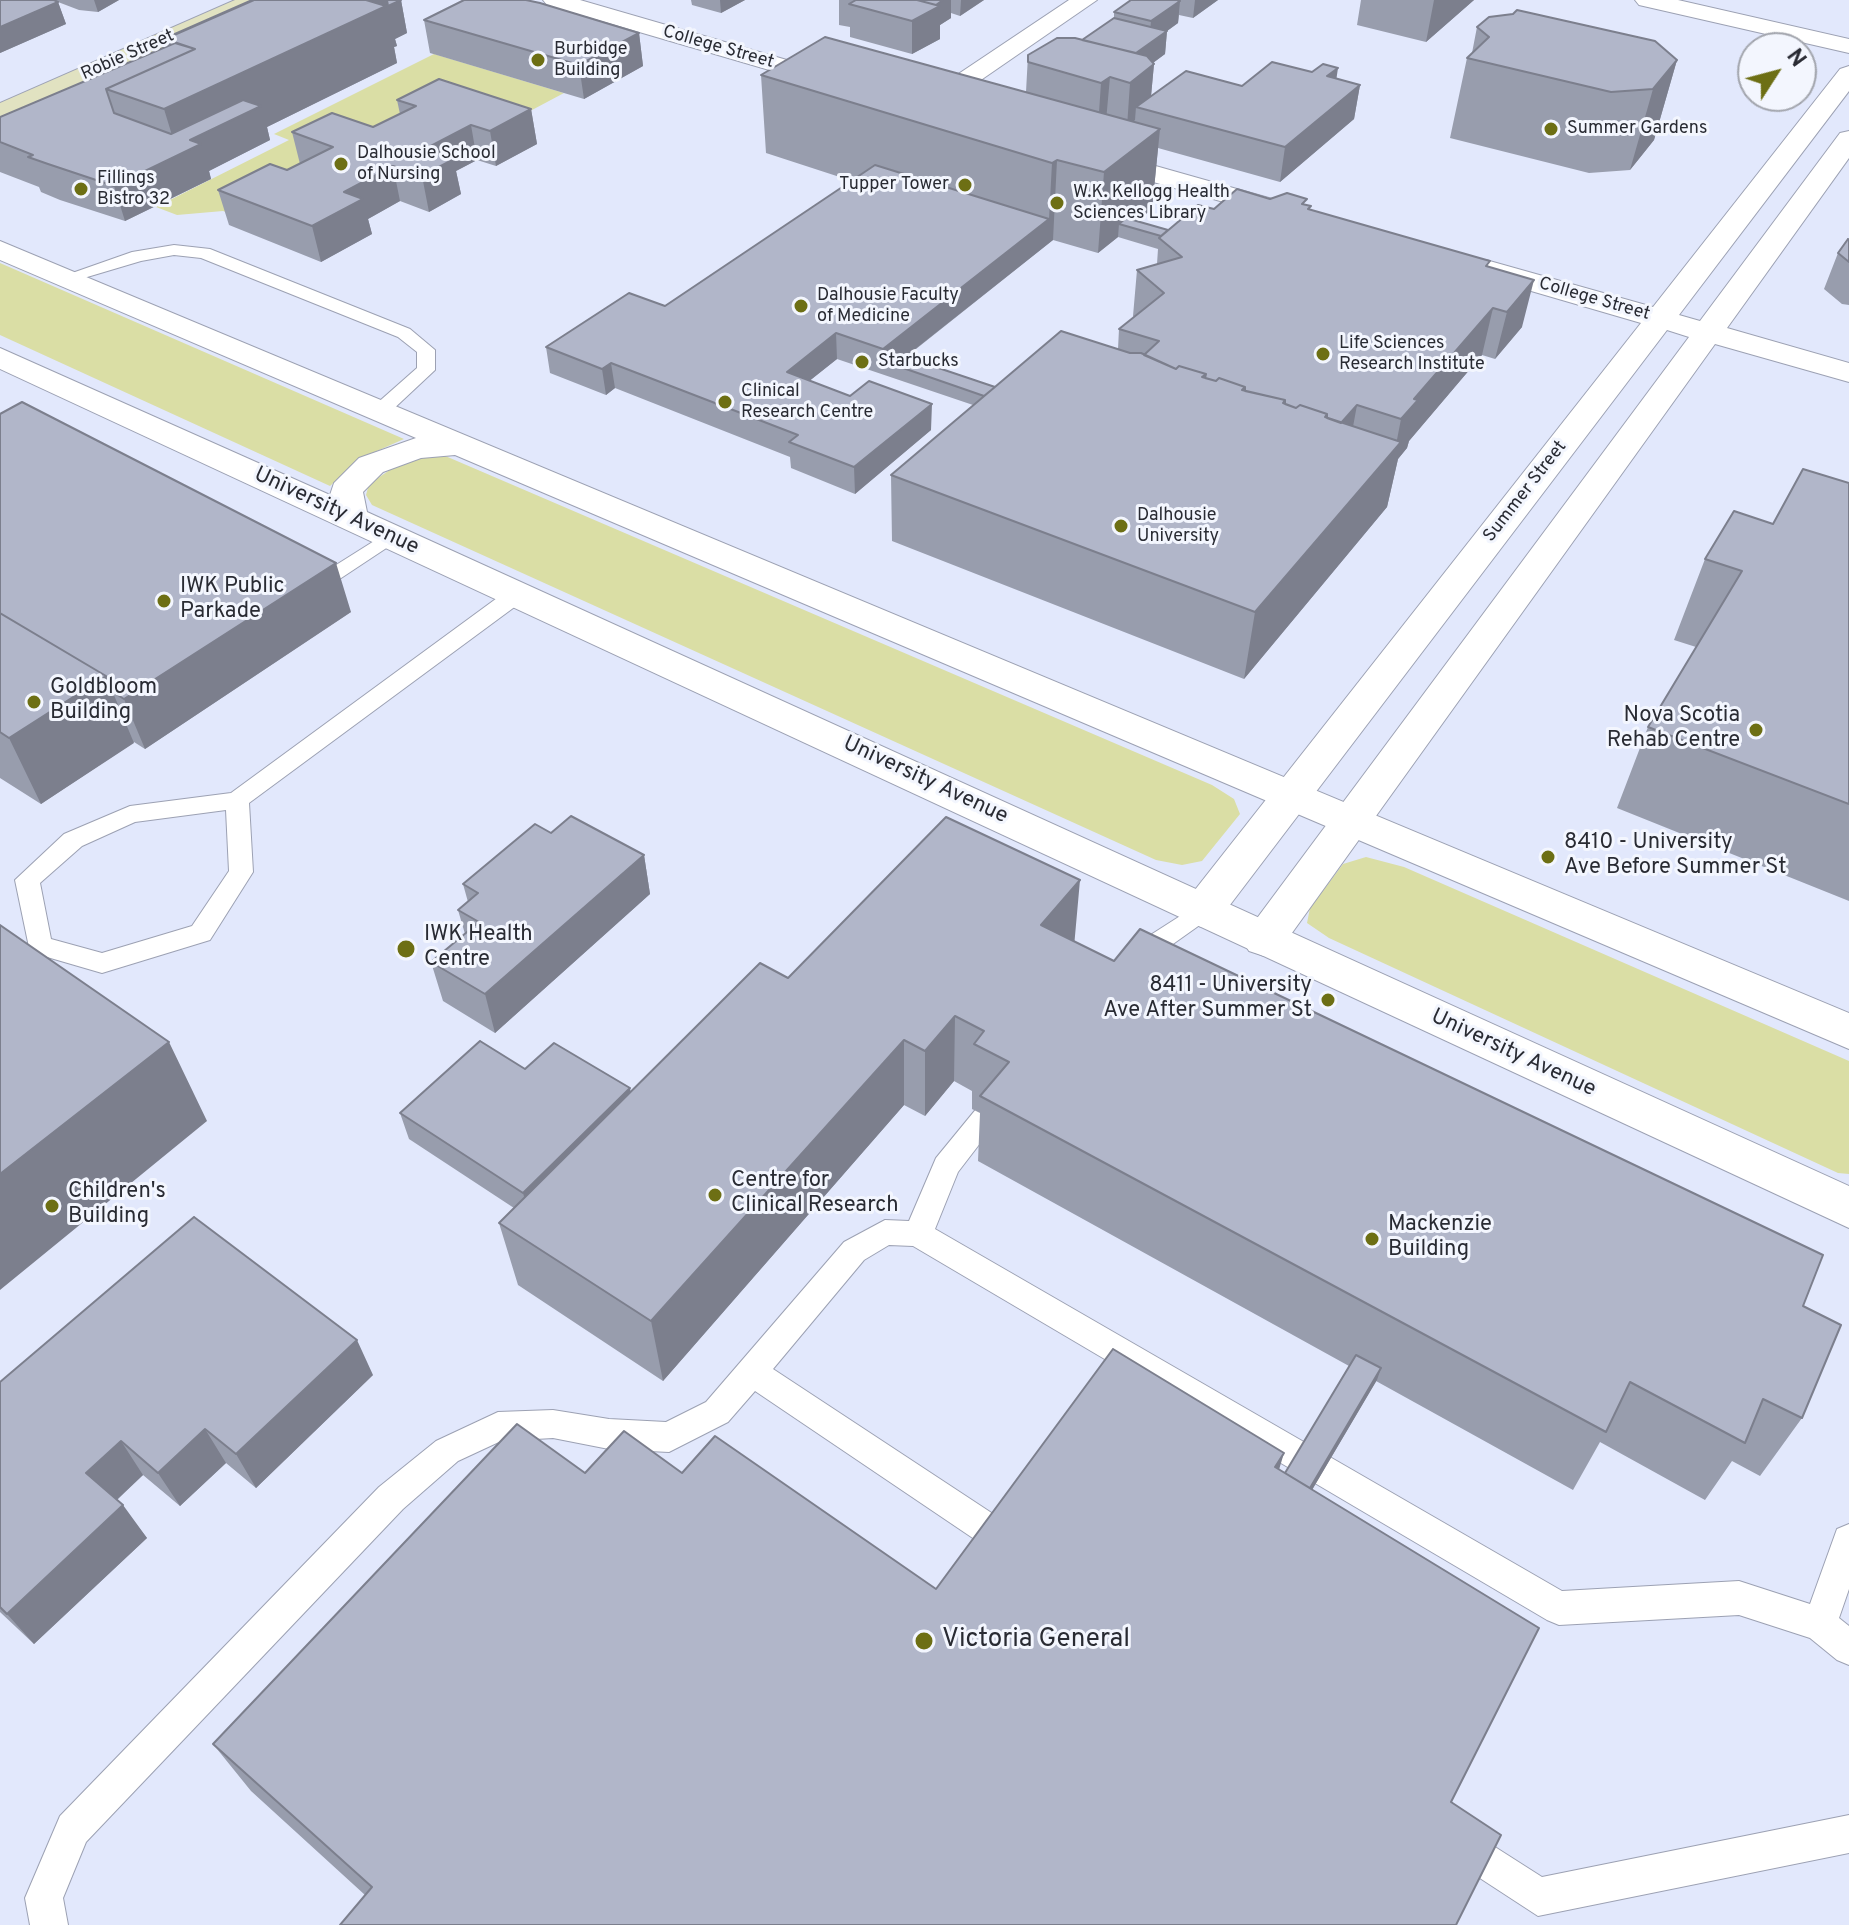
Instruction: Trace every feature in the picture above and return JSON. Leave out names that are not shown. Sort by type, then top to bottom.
[{"type":"main road","name":"Robie Street","points":[[0,112],[255,0]]},
{"type":"street","name":"College Street","points":[[555,0],[864,90]]},
{"type":"street","points":[[924,108],[1085,0]]},
{"type":"street","points":[[1647,0],[1849,46]]},
{"type":"street","name":"Summer Street","points":[[1202,911],[1849,74]]},
{"type":"street","points":[[894,99],[954,117]]},
{"type":"street","points":[[1264,940],[1849,139]]},
{"type":"street","points":[[1071,150],[1314,220]]},
{"type":"street","points":[[0,250],[1849,1032]]},
{"type":"street","name":"College Street","points":[[1448,258],[1849,373]]},
{"type":"street","name":"University Avenue","points":[[0,357],[1849,1208]]},
{"type":"street","points":[[351,519],[346,490],[371,465],[416,448],[464,445]]},
{"type":"lane","points":[[67,278],[138,256],[174,250],[204,253],[404,333],[426,350],[426,370],[381,410]]},
{"type":"lane","points":[[307,590],[390,537]]},
{"type":"lane","points":[[237,800],[241,872],[201,933],[102,963],[39,945],[27,880],[73,840],[130,814],[237,800],[516,595]]},
{"type":"lane","points":[[1115,971],[1202,911]]},
{"type":"lane","points":[[918,1234],[946,1166],[987,1116]]},
{"type":"lane","points":[[49,1925],[44,1898],[73,1829],[391,1498],[447,1451],[498,1427],[553,1424],[609,1434],[669,1437],[717,1412],[854,1251],[885,1232],[918,1234],[1559,1608],[1739,1598],[1820,1624],[1849,1648]]},
{"type":"lane","points":[[751,1371],[1007,1542]]},
{"type":"lane","points":[[1820,1624],[1849,1540]]},
{"type":"lane","points":[[1433,1825],[1538,1897],[1849,1834]]},
{"type":"green space","points":[[434,54],[564,93],[517,118],[242,218],[223,211],[177,215],[156,207],[289,140],[274,134]]},
{"type":"green space","points":[[0,263],[404,439],[359,459],[330,486],[0,335]]},
{"type":"green space","points":[[424,455],[443,455],[1212,785],[1234,799],[1240,814],[1202,861],[1182,865],[1156,860],[372,505],[366,495],[369,484],[403,461]]},
{"type":"green space","points":[[1366,857],[1404,867],[1849,1061],[1849,1174],[1838,1173],[1329,938],[1307,923],[1310,908],[1343,864]]},
{"type":"building","points":[[0,0],[54,0],[58,2],[0,27]]},
{"type":"building","points":[[254,0],[366,0],[386,6],[164,109],[106,89],[195,49],[165,39]]},
{"type":"building","points":[[387,0],[401,0],[388,6]]},
{"type":"building","points":[[464,0],[526,0],[639,33],[579,65],[424,20]]},
{"type":"building","points":[[856,0],[917,0],[940,6],[912,21],[849,4]]},
{"type":"building","points":[[917,0],[943,0],[936,5]]},
{"type":"building","points":[[1131,0],[1180,1],[1151,21],[1114,12]]},
{"type":"building","points":[[1517,10],[1655,41],[1677,60],[1653,89],[1611,92],[1467,58],[1489,37],[1477,27],[1489,17],[1513,14]]},
{"type":"building","points":[[1114,18],[1167,31],[1136,53],[1082,40]]},
{"type":"building","points":[[825,37],[1160,129],[1104,172],[1057,160],[1052,163],[761,75]]},
{"type":"building","points":[[1057,38],[1075,38],[1147,56],[1154,64],[1130,83],[1110,77],[1101,83],[1028,62],[1028,55]]},
{"type":"building","points":[[175,43],[195,49],[106,89],[114,113],[171,134],[243,100],[261,106],[190,140],[201,144],[114,186],[28,157],[33,155],[0,142],[0,117]]},
{"type":"building","points":[[1272,62],[1312,72],[1323,64],[1338,68],[1327,76],[1360,85],[1285,147],[1136,107],[1186,71],[1242,86]]},
{"type":"building","points":[[439,79],[531,109],[490,131],[471,125],[425,149],[454,159],[422,176],[393,166],[344,192],[363,199],[312,226],[218,190],[270,164],[287,170],[333,147],[292,132],[332,113],[373,127],[416,106],[397,100]]},
{"type":"building","points":[[875,165],[1049,219],[883,349],[836,333],[787,372],[850,396],[869,381],[932,404],[854,467],[789,442],[798,435],[611,363],[602,369],[546,347],[629,293],[665,306]]},
{"type":"building","name":"Life Sciences Research Institute","points":[[1237,189],[1270,199],[1287,193],[1307,199],[1302,204],[1311,206],[1308,209],[1490,261],[1486,266],[1534,280],[1507,312],[1493,308],[1414,399],[1418,400],[1401,419],[1357,405],[1341,423],[1327,418],[1327,414],[1300,405],[1296,408],[1285,404],[1285,400],[1245,391],[1245,387],[1219,378],[1216,381],[1205,378],[1206,374],[1179,366],[1176,369],[1144,355],[1159,341],[1119,329],[1164,293],[1137,270],[1182,257],[1159,238],[1198,205],[1214,209]]},
{"type":"building","points":[[1126,218],[1168,230],[1161,236],[1119,224]]},
{"type":"building","points":[[1849,240],[1849,262],[1838,253]]},
{"type":"building","points":[[1061,331],[1130,353],[1141,353],[1176,369],[1179,366],[1206,374],[1202,377],[1216,381],[1219,378],[1245,387],[1242,390],[1285,400],[1283,403],[1296,408],[1300,405],[1327,414],[1325,417],[1401,442],[1255,612],[891,475]]},
{"type":"building","points":[[894,353],[995,387],[984,396],[883,361]]},
{"type":"building","name":"IWK Public Parkade","points":[[22,402],[336,563],[124,699],[113,692],[106,676],[0,613],[0,414]]},
{"type":"building","points":[[1803,469],[1849,483],[1849,804],[1648,727],[1742,571],[1705,559],[1734,511],[1773,524]]},
{"type":"building","points":[[0,613],[106,676],[9,738],[0,732]]},
{"type":"building","points":[[571,816],[644,855],[485,994],[431,962],[479,922],[458,910],[478,893],[463,884],[535,824],[551,833]]},
{"type":"building","points":[[946,817],[1080,880],[1041,925],[1114,961],[1140,929],[1823,1255],[1803,1306],[1841,1325],[1802,1418],[1763,1399],[1745,1443],[1630,1382],[1606,1432],[980,1096],[1009,1062],[974,1044],[984,1031],[955,1016],[925,1051],[904,1040],[651,1321],[499,1223],[760,963],[788,978]]},
{"type":"building","points":[[0,925],[169,1042],[0,1174]]},
{"type":"building","points":[[480,1041],[525,1069],[554,1043],[630,1088],[523,1193],[400,1113]]},
{"type":"building","points":[[194,1217],[357,1340],[236,1454],[205,1429],[158,1473],[121,1441],[86,1473],[123,1505],[7,1614],[0,1607],[0,1382]]},
{"type":"building","points":[[1113,1349],[1284,1453],[1275,1467],[1539,1628],[1451,1802],[1501,1835],[1456,1925],[340,1925],[372,1887],[213,1744],[517,1424],[585,1473],[624,1431],[682,1473],[715,1436],[936,1589]]},
{"type":"building","points":[[1356,1355],[1381,1368],[1310,1488],[1285,1473]]},
{"type":"place","name":"Burbidge Building","points":[[538,60]]},
{"type":"place","name":"Summer Gardens","points":[[1551,129]]},
{"type":"place","name":"Dalhousie School of Nursing","points":[[341,164]]},
{"type":"place","name":"Tupper Tower","points":[[965,185]]},
{"type":"place","name":"Fillings Bistro 32","points":[[81,189]]},
{"type":"place","name":"W.K. Kellogg Health Sciences Library","points":[[1057,203]]},
{"type":"place","name":"Dalhousie Faculty of Medicine","points":[[801,306]]},
{"type":"place","name":"Life Sciences Research Institute","points":[[1323,354]]},
{"type":"place","name":"Starbucks","points":[[862,362]]},
{"type":"place","name":"Clinical Research Centre","points":[[725,402]]},
{"type":"place","name":"Dalhousie University","points":[[1121,526]]},
{"type":"place","name":"IWK Public Parkade","points":[[164,601]]},
{"type":"place","name":"Goldbloom Building","points":[[34,702]]},
{"type":"place","name":"Nova Scotia Rehab Centre","points":[[1756,730]]},
{"type":"place","name":"8410 - University Ave Before Summer St","points":[[1548,857]]},
{"type":"place","name":"IWK Health Centre","points":[[406,949]]},
{"type":"place","name":"8411 - University Ave After Summer St","points":[[1328,1000]]},
{"type":"place","name":"Centre for Clinical Research","points":[[715,1195]]},
{"type":"place","name":"Children's Building","points":[[52,1206]]},
{"type":"place","name":"Mackenzie Building","points":[[1372,1239]]},
{"type":"place","name":"Victoria General","points":[[924,1641]]}]
